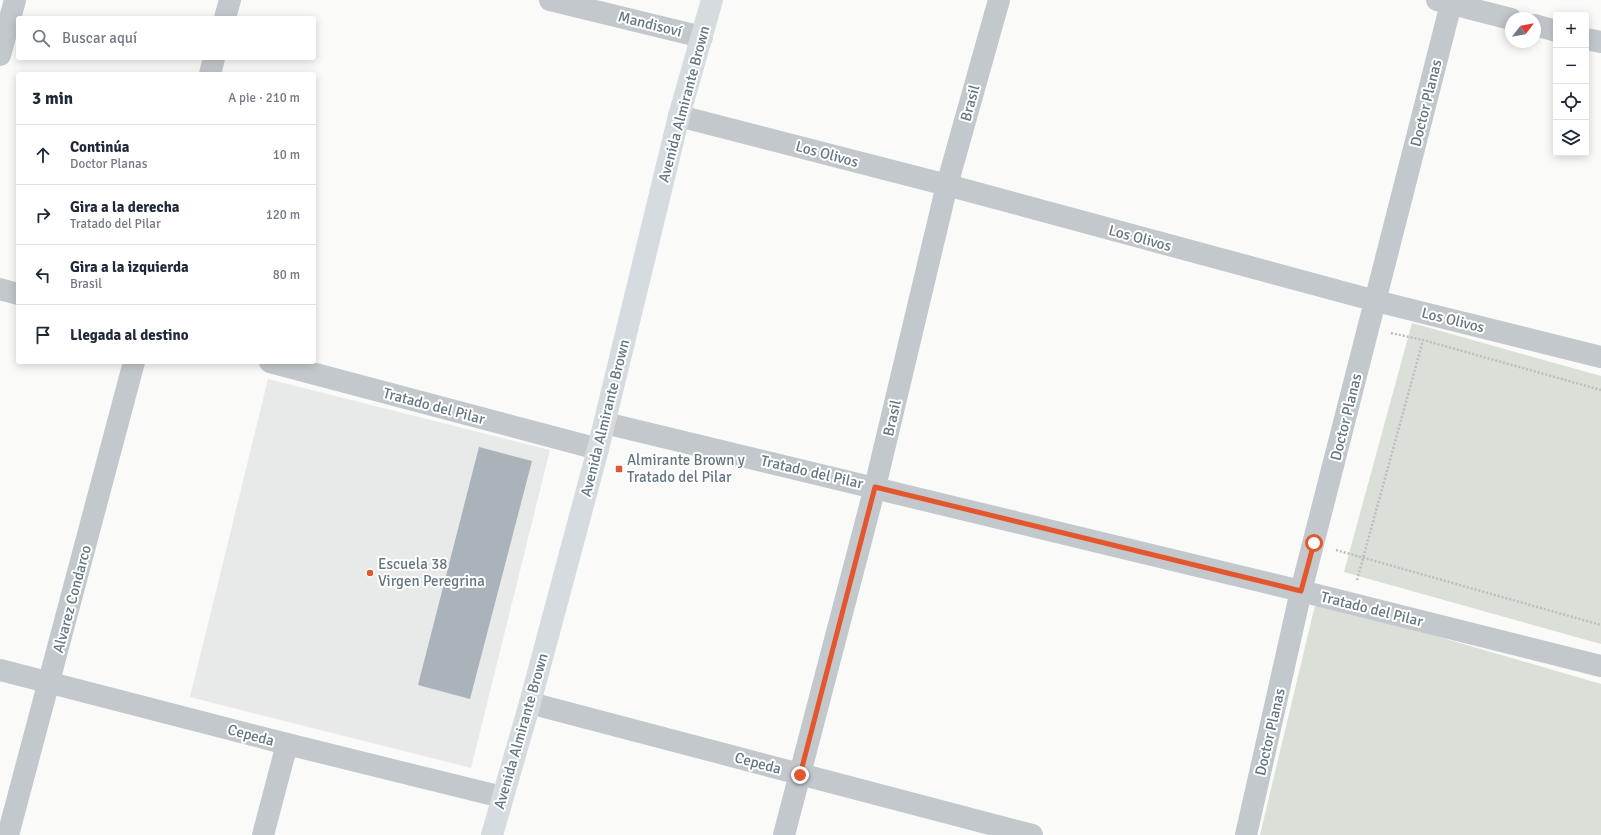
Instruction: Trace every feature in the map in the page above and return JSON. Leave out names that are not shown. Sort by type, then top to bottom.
[{"type":"main road","name":"Avenida Almirante Brown","points":[[492,835],[530,703],[605,424],[679,116],[712,0]]},
{"type":"street","points":[[0,54],[15,0]]},
{"type":"street","points":[[226,16],[230,0]]},
{"type":"street","name":"Mandisoví","points":[[550,0],[702,37]]},
{"type":"street","name":"Brasil","points":[[784,835],[875,487],[947,185],[998,0]]},
{"type":"street","points":[[1446,1],[1505,17]]},
{"type":"street","name":"Doctor Planas","points":[[1246,835],[1301,591],[1376,301],[1446,1]]},
{"type":"street","points":[[1541,27],[1553,30]]},
{"type":"street","points":[[1589,39],[1601,42]]},
{"type":"street","points":[[210,72],[214,60]]},
{"type":"street","name":"Los Olivos","points":[[679,116],[947,185],[1376,301],[1601,357]]},
{"type":"street","points":[[0,289],[16,293]]},
{"type":"street","name":"Alvarez Condarco","points":[[8,835],[133,364]]},
{"type":"street","name":"Tratado del Pilar","points":[[278,364],[598,449]]},
{"type":"street","name":"Tratado del Pilar","points":[[605,424],[875,487],[1601,666]]},
{"type":"street","name":"Cepeda","points":[[0,670],[287,744],[502,797]]},
{"type":"street","name":"Cepeda","points":[[530,703],[1032,835]]},
{"type":"street","points":[[263,835],[287,744]]},
{"type":"path","points":[[1369,328],[1423,340],[1601,390]]},
{"type":"path","points":[[1363,558],[1423,340]]},
{"type":"path","points":[[1314,543],[1601,625]]},
{"type":"shaded area","points":[[1412,323],[1601,376],[1601,644],[1344,572]]},
{"type":"shaded area","name":"Escuela 38 Virgen Peregrina","points":[[268,379],[550,450],[471,768],[190,697]]},
{"type":"shaded area","points":[[1316,601],[1601,684],[1601,835],[1260,835]]},
{"type":"building","points":[[479,447],[532,461],[470,699],[418,685]]},
{"type":"place","name":"Almirante Brown y Tratado del Pilar","points":[[619,469]]},
{"type":"place","name":"Escuela 38 Virgen Peregrina","points":[[370,573]]},
{"type":"route","points":[[800,775],[875,487],[1301,591],[1314,543]]}]
